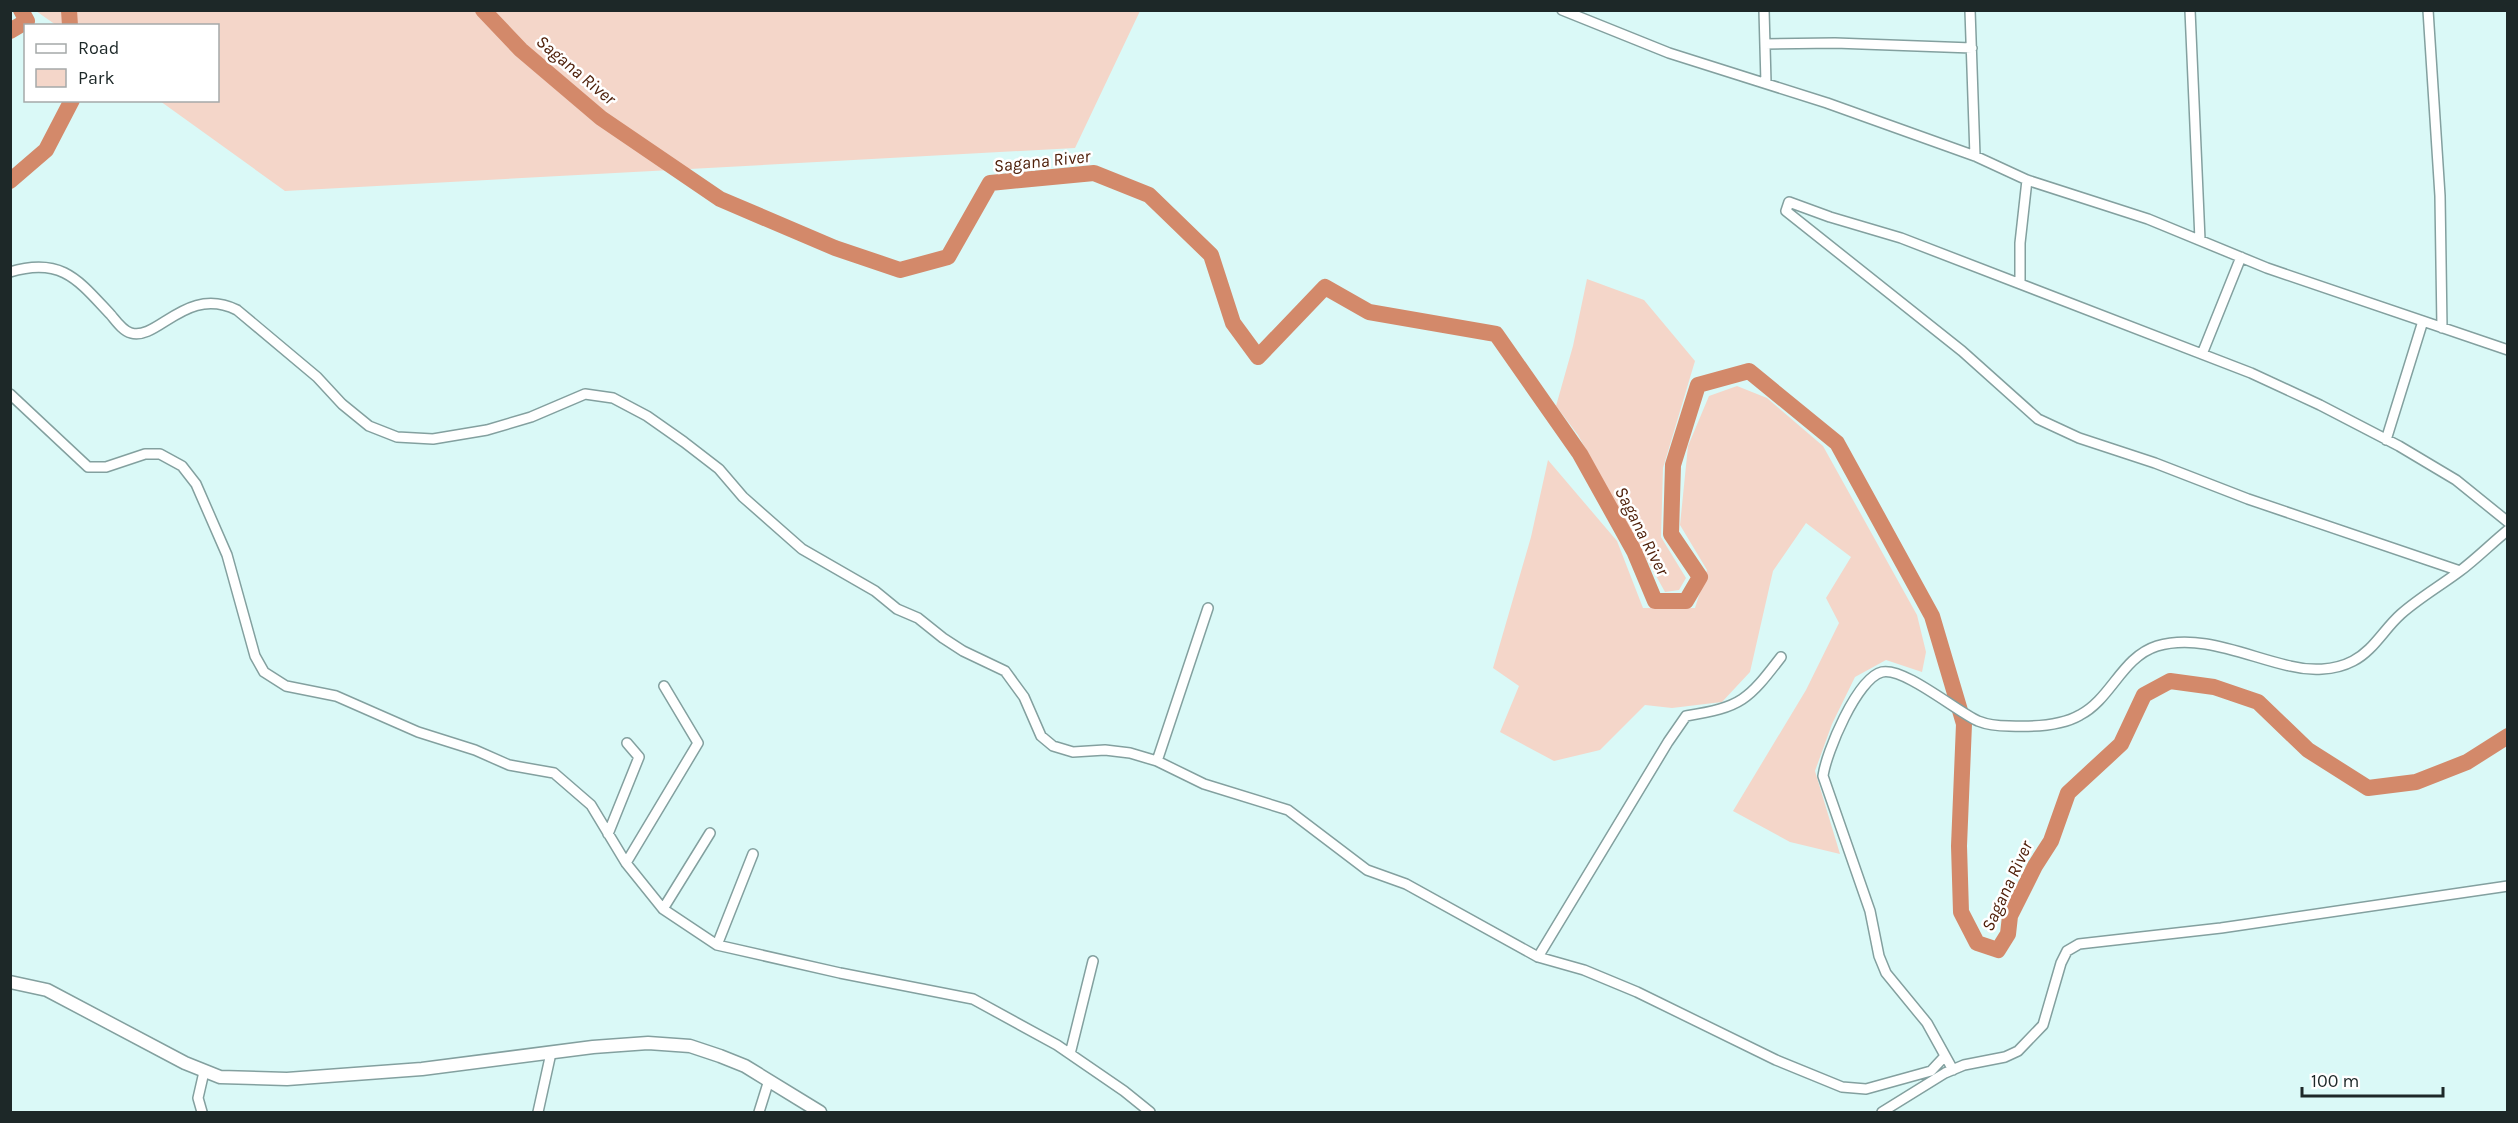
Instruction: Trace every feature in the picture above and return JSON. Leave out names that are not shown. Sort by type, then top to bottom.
[{"type":"street","points":[[1562,10],[1669,53],[1766,83],[1975,156],[2027,180],[2148,219],[2266,268],[2508,350]]},
{"type":"street","points":[[1764,10],[1766,83]]},
{"type":"street","points":[[1970,10],[1975,156]]},
{"type":"street","points":[[2190,10],[2200,240]]},
{"type":"street","points":[[2428,10],[2440,196],[2442,328]]},
{"type":"street","points":[[1765,44],[1835,43],[1972,48]]},
{"type":"street","points":[[2020,283],[2020,243],[2027,180]]},
{"type":"street","points":[[2460,571],[2248,499],[2155,463],[2079,438],[2038,419],[1962,351],[1786,211],[1789,202],[1901,238],[2202,354],[2291,391],[2386,440],[2456,480],[2508,522]]},
{"type":"street","points":[[2202,354],[2241,257]]},
{"type":"street","points":[[10,272],[43,265],[62,272],[89,290],[130,333],[142,333],[174,314],[201,304],[225,304],[237,310],[317,376],[342,404],[369,426],[397,437],[433,439],[488,430],[531,417],[585,394],[613,398],[647,416],[684,441],[719,469],[743,497],[802,549],[874,591],[897,609],[918,618],[963,651],[1005,671],[1024,697],[1041,736],[1053,746],[1073,752],[1105,750],[1130,753],[1157,761],[1204,784],[1288,810],[1367,870],[1406,884],[1538,957],[1584,970],[1616,983],[1776,1060],[1842,1087],[1866,1089],[1931,1071],[1945,1056]]},
{"type":"street","points":[[2386,440],[2423,321]]},
{"type":"street","points":[[10,394],[88,467],[106,467],[145,454],[160,454],[182,466],[196,484],[227,555],[255,656],[264,672],[286,686],[336,696],[418,732],[475,750],[509,765],[554,773],[591,805],[626,863],[663,909],[717,945],[840,974],[973,999],[1070,1054],[1150,1113]]},
{"type":"street","points":[[1953,1070],[1927,1023],[1886,973],[1879,956],[1870,911],[1823,776],[1825,764],[1842,722],[1854,701],[1875,675],[1884,672],[1905,677],[1979,721],[1996,725],[2026,726],[2079,716],[2092,707],[2142,653],[2165,644],[2214,646],[2309,669],[2334,668],[2352,662],[2365,653],[2399,615],[2460,571],[2508,530]]},
{"type":"street","points":[[1157,761],[1208,608]]},
{"type":"street","points":[[1538,957],[1686,716],[1734,705],[1754,692],[1781,657]]},
{"type":"street","points":[[626,863],[698,743],[664,686]]},
{"type":"street","points":[[608,834],[639,757],[627,743]]},
{"type":"street","points":[[663,909],[710,833]]},
{"type":"street","points":[[717,945],[753,854]]},
{"type":"street","points":[[1882,1113],[1953,1070],[1964,1065],[2004,1057],[2018,1051],[2043,1025],[2067,951],[2079,944],[2243,926],[2508,886]]},
{"type":"street","points":[[1070,1054],[1093,961]]},
{"type":"street","points":[[10,982],[48,990],[204,1072],[220,1077],[287,1079],[422,1069],[648,1043],[690,1046],[745,1066],[820,1113]]},
{"type":"street","points":[[538,1113],[550,1053]]},
{"type":"street","points":[[202,1113],[198,1098],[204,1072]]},
{"type":"street","points":[[759,1113],[769,1080]]},
{"type":"green space","points":[[36,11],[1140,11],[1075,148],[285,191],[161,102],[219,102],[219,24],[55,24]]},
{"type":"green space","points":[[1587,279],[1644,300],[1695,361],[1663,468],[1661,537],[1686,578],[1679,590],[1665,592],[1578,435],[1556,406],[1573,346]]},
{"type":"green space","points":[[1737,386],[1767,398],[1823,446],[1917,615],[1926,652],[1922,672],[1886,660],[1855,677],[1832,724],[1815,771],[1840,854],[1790,842],[1733,811],[1806,690],[1839,623],[1826,598],[1851,557],[1806,523],[1773,571],[1750,672],[1722,702],[1672,708],[1645,705],[1600,750],[1554,761],[1500,732],[1519,686],[1493,668],[1531,537],[1548,460],[1617,541],[1643,608],[1695,608],[1707,570],[1680,525],[1688,446],[1709,396]]},
{"type":"waterway","name":"Sagana River","points":[[10,31],[27,21],[21,10]]},
{"type":"waterway","name":"Sagana River","points":[[69,10],[70,24]]},
{"type":"waterway","name":"Sagana River","points":[[483,10],[521,50],[601,118],[720,199],[835,248],[900,270],[948,257],[990,183],[1094,173],[1149,195],[1211,255],[1233,323],[1258,357],[1325,287],[1369,312],[1496,334],[1580,454],[1634,551],[1655,601],[1686,601],[1700,577],[1671,534],[1673,465],[1698,385],[1749,371],[1837,443],[1932,616],[1964,724],[1959,846],[1961,912],[1977,943],[1998,950],[2008,934],[2010,916],[2035,866],[2051,841],[2068,793],[2121,744],[2144,695],[2170,681],[2214,687],[2258,702],[2308,750],[2368,788],[2416,782],[2467,762],[2508,736]]},
{"type":"waterway","name":"Sagana River","points":[[10,181],[46,150],[71,102]]}]
